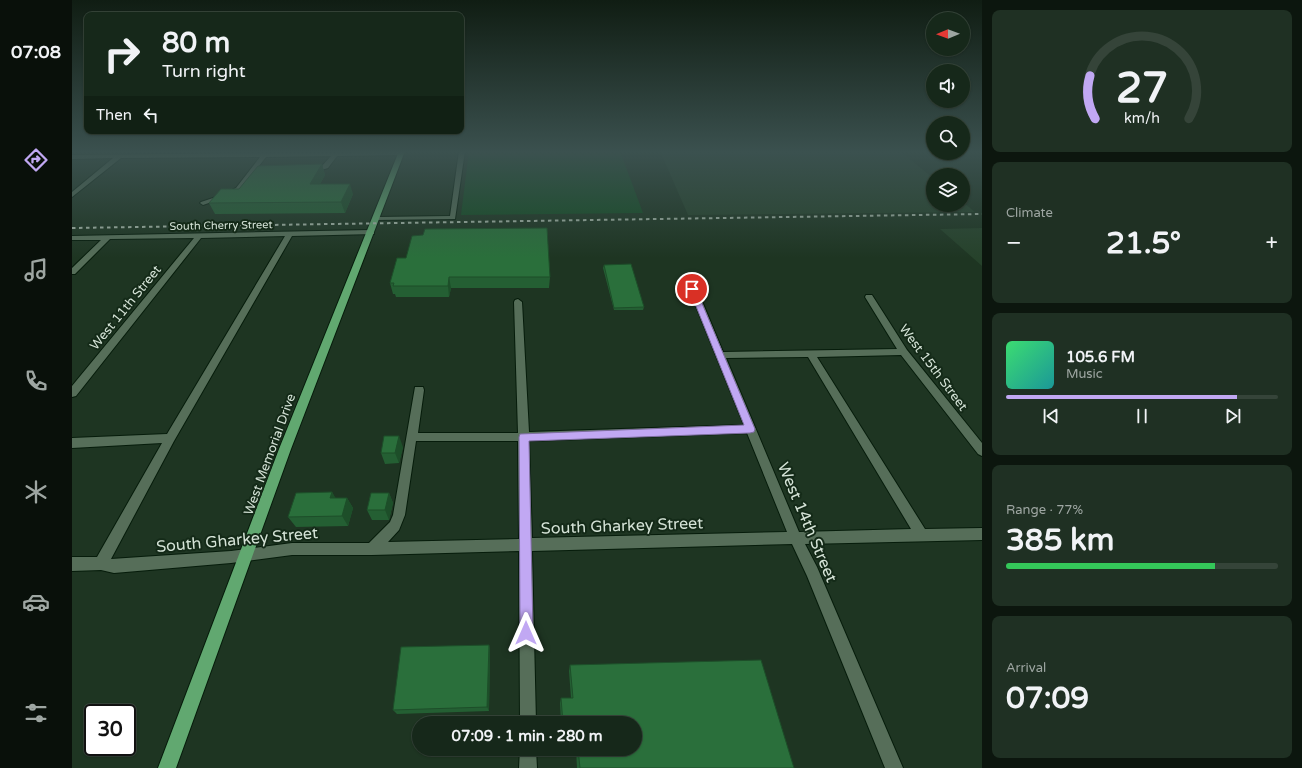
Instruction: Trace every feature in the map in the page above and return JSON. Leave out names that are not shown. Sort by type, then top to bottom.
[{"type":"main road","name":"West Memorial Drive","points":[[167,768],[288,442],[388,187]]},
{"type":"street","points":[[72,194],[82,187]]},
{"type":"street","points":[[203,203],[224,196],[240,187]]},
{"type":"street","points":[[376,219],[453,218],[457,187]]},
{"type":"street","name":"South Cherry Street","points":[[72,238],[198,237],[371,232]]},
{"type":"street","points":[[101,563],[170,438],[289,235]]},
{"type":"street","name":"West 11th Street","points":[[72,393],[198,237]]},
{"type":"street","points":[[72,272],[107,238]]},
{"type":"street","name":"West 14th Street","points":[[692,289],[795,538],[815,580],[894,768]]},
{"type":"street","name":"West 15th Street","points":[[869,297],[904,352],[982,451]]},
{"type":"street","points":[[518,302],[524,437],[528,716]]},
{"type":"street","points":[[720,355],[904,352]]},
{"type":"street","points":[[811,354],[921,535]]},
{"type":"street","points":[[372,549],[395,526],[399,515],[418,390]]},
{"type":"street","points":[[411,437],[524,437],[750,429]]},
{"type":"street","points":[[72,443],[170,438]]},
{"type":"street","name":"South Gharkey Street","points":[[72,564],[101,563],[114,566],[247,555],[292,549],[372,549],[982,534]]},
{"type":"street","points":[[528,756],[528,768]]},
{"type":"shaded area","points":[[676,187],[926,187],[926,212],[970,212],[970,208],[975,212],[688,215]]},
{"type":"shaded area","points":[[982,228],[982,266],[940,229]]},
{"type":"green space","points":[[465,187],[633,187],[643,213],[461,215]]},
{"type":"building","points":[[241,187],[349,187],[341,202],[209,203],[221,189],[239,189]]},
{"type":"building","points":[[547,228],[550,277],[449,277],[448,286],[393,286],[394,283],[390,283],[397,258],[406,258],[412,236],[423,235],[425,229]]},
{"type":"building","points":[[631,264],[644,307],[614,308],[604,265]]},
{"type":"building","points":[[384,436],[399,436],[395,453],[381,453]]},
{"type":"building","points":[[332,492],[330,498],[347,498],[342,516],[288,517],[296,493]]},
{"type":"building","points":[[371,493],[389,493],[385,510],[367,510]]},
{"type":"building","points":[[489,645],[487,707],[393,710],[401,647]]},
{"type":"building","points":[[761,660],[794,768],[580,768],[579,756],[642,756],[642,716],[562,716],[561,698],[573,698],[570,665]]},
{"type":"railway","points":[[72,228],[982,214]]},
{"type":"route","points":[[526,633],[524,437],[750,429],[692,289]]}]
